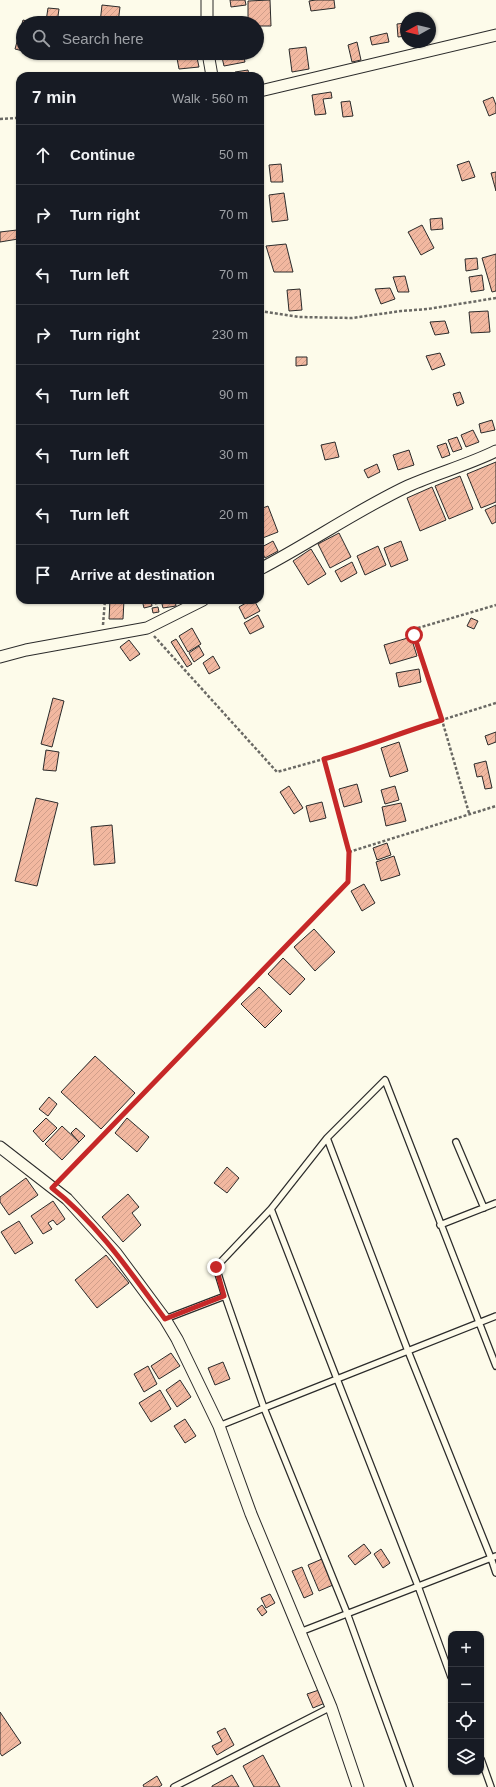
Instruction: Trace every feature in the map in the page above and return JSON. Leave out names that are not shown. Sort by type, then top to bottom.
[{"type":"street","points":[[207,0],[207,16]]},
{"type":"street","points":[[264,90],[496,35]]},
{"type":"street","points":[[209,60],[211,72]]},
{"type":"street","points":[[264,567],[289,554],[343,520],[409,486],[496,451]]},
{"type":"street","points":[[0,658],[26,650],[147,628],[195,604]]},
{"type":"street","points":[[0,1147],[67,1200],[116,1253],[165,1319],[177,1339],[219,1426],[252,1514],[331,1707],[358,1787]]},
{"type":"lane","points":[[410,1787],[347,1614],[264,1408],[224,1296],[216,1267],[271,1209],[327,1138],[385,1080],[478,1323],[496,1366]]},
{"type":"lane","points":[[327,1138],[408,1351],[493,1557],[496,1573]]},
{"type":"lane","points":[[456,1142],[484,1208]]},
{"type":"lane","points":[[440,1225],[496,1203]]},
{"type":"lane","points":[[271,1209],[418,1586],[448,1669]]},
{"type":"lane","points":[[165,1319],[224,1296]]},
{"type":"lane","points":[[219,1426],[496,1316]]},
{"type":"lane","points":[[300,1632],[493,1557]]},
{"type":"lane","points":[[174,1787],[331,1707]]},
{"type":"lane","points":[[484,1767],[491,1787]]},
{"type":"path","points":[[0,119],[16,118]]},
{"type":"path","points":[[264,312],[299,317],[352,318],[428,309],[496,298]]},
{"type":"path","points":[[103,635],[105,604]]},
{"type":"path","points":[[469,813],[442,720],[414,635],[418,628],[496,605]]},
{"type":"path","points":[[147,628],[278,772],[349,752],[400,733],[496,703]]},
{"type":"path","points":[[52,1188],[348,882],[349,852],[324,759]]},
{"type":"path","points":[[349,852],[469,813],[496,806]]},
{"type":"building","points":[[230,0],[245,0],[246,5],[231,7]]},
{"type":"building","points":[[270,0],[271,26],[264,26],[264,16],[248,16],[248,1]]},
{"type":"building","points":[[334,0],[335,8],[311,11],[309,1]]},
{"type":"building","points":[[102,5],[120,7],[119,16],[101,16]]},
{"type":"building","points":[[48,8],[59,9],[58,16],[47,16]]},
{"type":"building","points":[[397,24],[400,24],[400,37],[398,37]]},
{"type":"building","points":[[387,33],[389,42],[372,45],[370,37]]},
{"type":"building","points":[[357,42],[361,60],[352,62],[348,45]]},
{"type":"building","points":[[306,47],[309,69],[292,72],[289,49]]},
{"type":"building","points":[[177,60],[198,60],[199,67],[179,69]]},
{"type":"building","points":[[223,60],[245,60],[245,62],[224,66]]},
{"type":"building","points":[[248,70],[248,72],[235,72]]},
{"type":"building","points":[[331,92],[332,98],[323,99],[326,114],[315,115],[312,95]]},
{"type":"building","points":[[493,97],[496,105],[496,113],[489,116],[483,101]]},
{"type":"building","points":[[350,101],[353,116],[343,117],[341,102]]},
{"type":"building","points":[[469,161],[475,177],[462,181],[457,165]]},
{"type":"building","points":[[281,164],[283,182],[271,182],[269,165]]},
{"type":"building","points":[[496,172],[496,191],[491,173]]},
{"type":"building","points":[[284,193],[288,220],[272,222],[269,195]]},
{"type":"building","points":[[442,218],[443,229],[431,230],[430,219]]},
{"type":"building","points":[[422,225],[434,248],[421,255],[408,232]]},
{"type":"building","points":[[16,230],[16,239],[0,242],[0,232]]},
{"type":"building","points":[[286,244],[293,272],[274,272],[266,246]]},
{"type":"building","points":[[496,254],[496,291],[492,292],[482,258]]},
{"type":"building","points":[[477,258],[478,269],[466,271],[465,259]]},
{"type":"building","points":[[482,275],[484,290],[471,292],[469,277]]},
{"type":"building","points":[[405,276],[409,292],[398,292],[393,277]]},
{"type":"building","points":[[390,288],[395,299],[381,304],[375,289]]},
{"type":"building","points":[[300,289],[302,310],[289,311],[287,290]]},
{"type":"building","points":[[488,311],[490,332],[471,333],[469,312]]},
{"type":"building","points":[[445,321],[449,333],[435,335],[430,322]]},
{"type":"building","points":[[440,353],[445,365],[432,370],[426,356]]},
{"type":"building","points":[[296,357],[307,357],[307,365],[296,366]]},
{"type":"building","points":[[460,392],[464,403],[457,406],[453,394]]},
{"type":"building","points":[[492,420],[495,430],[481,433],[479,424]]},
{"type":"building","points":[[473,430],[479,442],[466,447],[461,435]]},
{"type":"building","points":[[457,437],[462,449],[453,452],[448,440]]},
{"type":"building","points":[[335,442],[339,457],[325,460],[321,445]]},
{"type":"building","points":[[446,443],[450,455],[442,458],[437,446]]},
{"type":"building","points":[[409,450],[414,465],[398,470],[393,455]]},
{"type":"building","points":[[496,462],[496,502],[481,508],[467,474]]},
{"type":"building","points":[[377,464],[380,472],[368,478],[364,470]]},
{"type":"building","points":[[460,476],[473,509],[449,519],[435,486]]},
{"type":"building","points":[[432,487],[446,520],[420,531],[407,498]]},
{"type":"building","points":[[496,505],[496,522],[492,524],[485,510]]},
{"type":"building","points":[[268,506],[278,532],[264,537],[264,508]]},
{"type":"building","points":[[339,533],[351,557],[330,568],[318,544]]},
{"type":"building","points":[[273,541],[278,551],[265,558],[264,546]]},
{"type":"building","points":[[401,541],[408,560],[391,567],[384,548]]},
{"type":"building","points":[[378,546],[386,565],[365,575],[357,556]]},
{"type":"building","points":[[311,549],[326,574],[308,585],[293,561]]},
{"type":"building","points":[[352,562],[357,573],[341,582],[335,571]]},
{"type":"building","points":[[110,604],[124,604],[123,619],[109,619]]},
{"type":"building","points":[[143,604],[152,604],[152,606],[144,608]]},
{"type":"building","points":[[162,604],[176,604],[176,606],[163,608]]},
{"type":"building","points":[[244,604],[256,604],[260,611],[245,619],[239,607]]},
{"type":"building","points":[[158,607],[159,612],[153,613],[152,608]]},
{"type":"building","points":[[258,615],[264,627],[250,634],[244,623]]},
{"type":"building","points":[[471,618],[478,621],[474,629],[467,626]]},
{"type":"building","points":[[192,628],[201,644],[188,652],[179,636]]},
{"type":"building","points":[[411,637],[417,656],[390,664],[384,645]]},
{"type":"building","points":[[176,639],[192,664],[187,667],[171,642]]},
{"type":"building","points":[[129,640],[140,654],[130,661],[120,647]]},
{"type":"building","points":[[199,646],[204,655],[194,662],[189,653]]},
{"type":"building","points":[[213,656],[220,668],[209,674],[203,663]]},
{"type":"building","points":[[419,669],[421,682],[399,687],[396,673]]},
{"type":"building","points":[[53,698],[64,701],[52,747],[41,744]]},
{"type":"building","points":[[496,732],[496,742],[488,745],[485,736]]},
{"type":"building","points":[[399,742],[408,771],[390,777],[381,748]]},
{"type":"building","points":[[46,750],[59,752],[56,771],[43,770]]},
{"type":"building","points":[[486,761],[492,788],[485,789],[482,776],[477,777],[474,764]]},
{"type":"building","points":[[357,784],[362,802],[344,807],[339,789]]},
{"type":"building","points":[[289,786],[303,808],[294,814],[280,792]]},
{"type":"building","points":[[395,786],[399,800],[385,804],[381,790]]},
{"type":"building","points":[[36,798],[58,803],[37,886],[15,881]]},
{"type":"building","points":[[322,802],[326,818],[310,822],[306,806]]},
{"type":"building","points":[[401,803],[406,821],[386,826],[382,807]]},
{"type":"building","points":[[112,825],[115,863],[94,865],[91,827]]},
{"type":"building","points":[[387,843],[391,855],[377,860],[373,848]]},
{"type":"building","points":[[394,856],[400,875],[381,881],[376,862]]},
{"type":"building","points":[[364,884],[375,903],[362,911],[351,891]]},
{"type":"building","points":[[314,929],[335,952],[315,971],[294,947]]},
{"type":"building","points":[[283,958],[305,979],[290,995],[268,974]]},
{"type":"building","points":[[259,987],[282,1011],[265,1028],[241,1004]]},
{"type":"building","points":[[95,1056],[135,1093],[101,1129],[61,1092]]},
{"type":"building","points":[[49,1097],[57,1104],[48,1116],[39,1109]]},
{"type":"building","points":[[46,1118],[57,1128],[43,1142],[33,1131]]},
{"type":"building","points":[[127,1118],[149,1137],[137,1152],[115,1133]]},
{"type":"building","points":[[62,1126],[79,1142],[62,1160],[45,1144]]},
{"type":"building","points":[[76,1128],[85,1136],[79,1142],[71,1133]]},
{"type":"building","points":[[227,1167],[239,1178],[227,1193],[214,1183]]},
{"type":"building","points":[[26,1178],[38,1195],[9,1215],[0,1202],[0,1197]]},
{"type":"building","points":[[128,1194],[139,1207],[132,1213],[141,1225],[123,1242],[102,1217]]},
{"type":"building","points":[[53,1201],[65,1219],[57,1225],[53,1220],[48,1223],[52,1229],[43,1234],[31,1216]]},
{"type":"building","points":[[19,1221],[33,1243],[15,1254],[1,1232]]},
{"type":"building","points":[[106,1255],[129,1283],[97,1308],[75,1280]]},
{"type":"building","points":[[171,1353],[180,1366],[159,1379],[151,1366]]},
{"type":"building","points":[[223,1362],[230,1379],[215,1385],[208,1368]]},
{"type":"building","points":[[148,1366],[157,1384],[144,1392],[134,1374]]},
{"type":"building","points":[[180,1380],[191,1397],[177,1407],[166,1390]]},
{"type":"building","points":[[160,1390],[171,1409],[151,1422],[139,1403]]},
{"type":"building","points":[[185,1419],[196,1436],[185,1443],[174,1426]]},
{"type":"building","points":[[364,1544],[371,1553],[355,1565],[348,1556]]},
{"type":"building","points":[[381,1549],[390,1563],[383,1568],[374,1554]]},
{"type":"building","points":[[322,1559],[333,1585],[319,1591],[308,1565]]},
{"type":"building","points":[[302,1567],[313,1594],[304,1598],[292,1571]]},
{"type":"building","points":[[270,1594],[275,1603],[266,1608],[261,1598]]},
{"type":"building","points":[[262,1605],[267,1612],[262,1616],[257,1609]]},
{"type":"building","points":[[319,1690],[325,1703],[313,1708],[307,1694]]},
{"type":"building","points":[[0,1712],[21,1743],[2,1756],[0,1753]]},
{"type":"building","points":[[225,1728],[234,1745],[217,1755],[212,1746],[222,1741],[217,1732]]},
{"type":"building","points":[[263,1755],[280,1787],[254,1787],[243,1766]]},
{"type":"building","points":[[232,1775],[239,1787],[212,1787],[212,1786]]},
{"type":"building","points":[[157,1776],[162,1785],[159,1787],[144,1787],[143,1785]]},
{"type":"route","points":[[216,1267],[224,1296],[165,1319],[116,1253],[67,1200],[52,1188],[348,882],[349,852],[324,759],[442,720],[414,635]]}]
